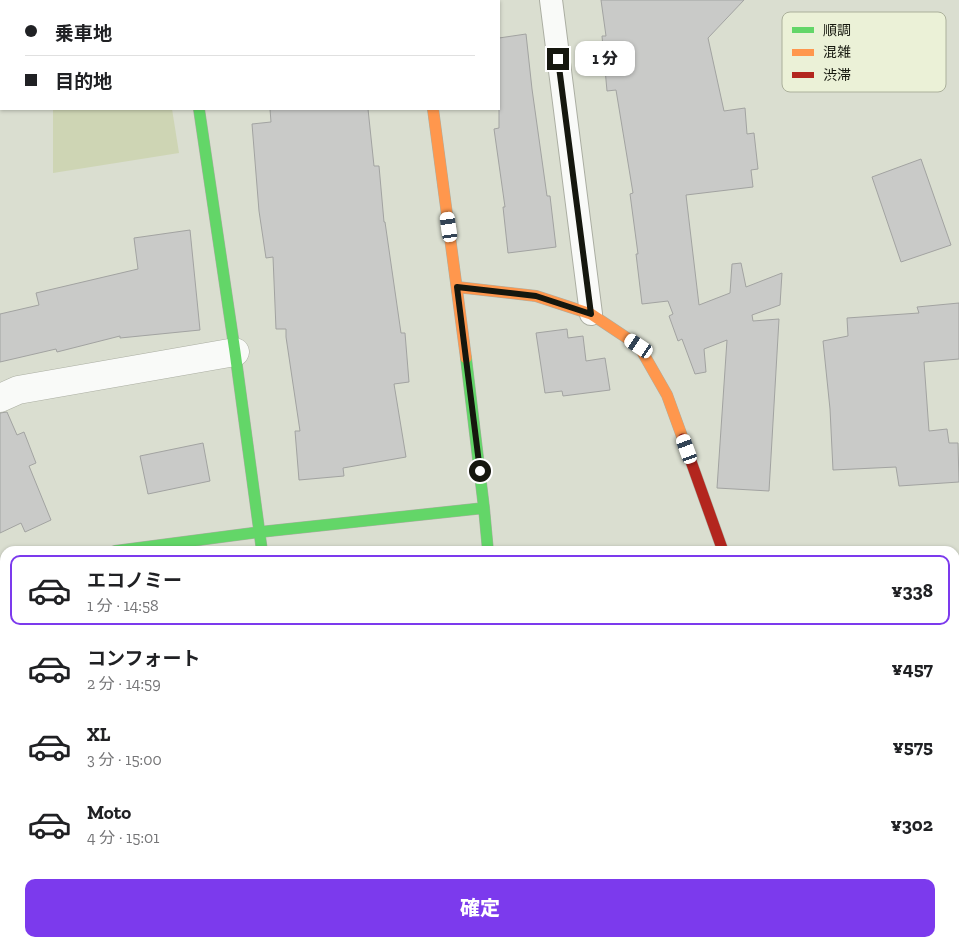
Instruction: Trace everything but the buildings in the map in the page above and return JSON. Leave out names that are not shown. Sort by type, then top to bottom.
[{"type":"street","points":[[200,110],[236,352],[261,546]]},
{"type":"street","points":[[433,110],[457,287],[488,546]]},
{"type":"street","points":[[457,287],[536,296],[591,314],[639,346],[668,395],[721,546]]},
{"type":"street","points":[[0,398],[18,390],[236,352]]},
{"type":"street","points":[[153,546],[260,532],[484,508]]},
{"type":"lane","points":[[551,0],[591,314]]},
{"type":"green space","points":[[53,110],[172,110],[179,153],[53,173]]},
{"type":"traffic: fast","points":[[199,110],[261,546]]},
{"type":"traffic: fast","points":[[466,358],[488,546]]},
{"type":"traffic: fast","points":[[153,546],[260,532],[484,508]]},
{"type":"traffic: slow","points":[[433,110],[466,358]]},
{"type":"traffic: slow","points":[[457,287],[536,296],[591,314],[639,346],[667,395],[683,439]]},
{"type":"traffic: jam","points":[[683,439],[721,546]]},
{"type":"route","points":[[480,471],[457,287],[536,296],[591,314],[558,59]]}]
